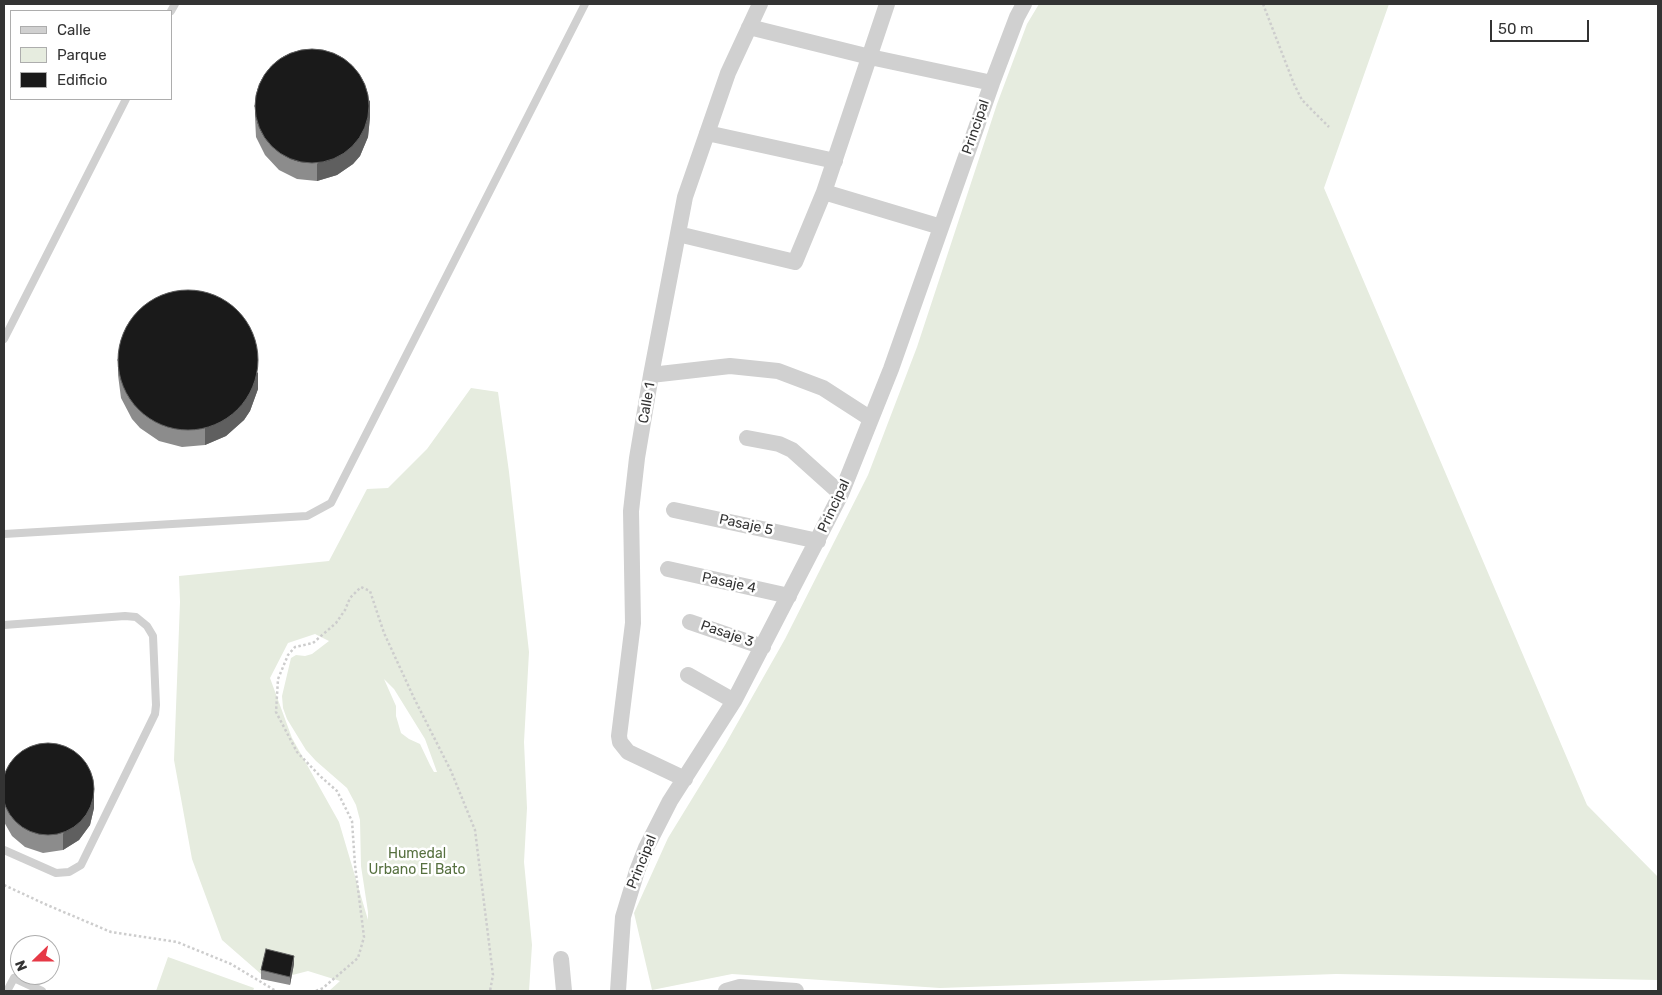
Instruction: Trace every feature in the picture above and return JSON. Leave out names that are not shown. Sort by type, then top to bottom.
[{"type":"street","name":"Calle 1","points":[[685,779],[628,752],[623,747],[619,736],[633,623],[632,511],[637,458],[684,196],[728,73],[760,4]]},
{"type":"street","points":[[678,234],[795,262],[824,192],[887,4]]},
{"type":"street","name":"Principal","points":[[618,991],[623,917],[640,863],[658,824],[734,701],[841,494],[891,369],[992,83],[1017,17],[1024,4]]},
{"type":"street","points":[[749,27],[870,57],[992,83]]},
{"type":"street","points":[[707,133],[835,161]]},
{"type":"street","points":[[824,192],[941,227]]},
{"type":"street","points":[[651,375],[730,366],[778,371],[823,388],[871,419]]},
{"type":"street","points":[[747,438],[779,444],[792,450],[841,494]]},
{"type":"street","name":"Pasaje 5","points":[[674,510],[818,541]]},
{"type":"street","name":"Pasaje 4","points":[[668,569],[789,596]]},
{"type":"street","name":"Pasaje 3","points":[[690,622],[763,647]]},
{"type":"street","points":[[688,675],[734,701]]},
{"type":"street","points":[[561,959],[564,991]]},
{"type":"street","points":[[726,991],[740,987],[796,991]]},
{"type":"lane","points":[[4,534],[307,516],[330,503],[585,4]]},
{"type":"lane","points":[[4,339],[125,100]]},
{"type":"lane","points":[[4,625],[125,616],[136,617],[147,626],[153,636],[156,705],[155,714],[81,865],[69,872],[56,874],[4,850]]},
{"type":"lane","points":[[7,991],[14,978],[40,991]]},
{"type":"path","points":[[1262,4],[1302,100],[1329,127]]},
{"type":"path","points":[[316,991],[323,988],[358,958],[364,937],[355,865],[352,821],[338,791],[320,776],[297,752],[276,712],[278,678],[288,655],[295,647],[312,643],[336,623],[345,610],[350,598],[361,587],[370,591],[384,633],[451,771],[475,830],[493,975],[490,991]]},
{"type":"path","points":[[4,885],[46,906],[111,932],[178,942],[231,964],[276,991]]},
{"type":"green space","points":[[1039,4],[1389,4],[1324,188],[1587,805],[1658,877],[1658,980],[1336,974],[940,988],[732,974],[652,990],[634,913],[668,838],[725,745],[785,639],[868,475],[917,347],[997,104],[1027,24]]},
{"type":"green space","name":"Humedal Urbano El Bato","points":[[471,388],[498,392],[529,652],[524,742],[527,808],[524,862],[532,945],[529,991],[329,991],[340,981],[308,971],[269,981],[222,940],[192,859],[174,760],[180,602],[179,576],[329,561],[367,489],[388,488],[427,449]],"holes":[[[315,634],[329,641],[312,654],[305,656],[296,655],[291,658],[282,696],[283,708],[287,719],[306,750],[347,788],[356,805],[360,820],[361,866],[368,920],[339,822],[292,738],[270,678],[288,643]],[[384,679],[394,689],[425,739],[437,772],[434,772],[420,744],[401,733],[396,716],[396,706]]]},
{"type":"green space","points":[[168,957],[254,988],[253,991],[156,991]]},
{"type":"building","points":[[312,49],[334,53],[353,65],[365,84],[369,106],[365,128],[353,147],[334,159],[312,163],[290,159],[271,147],[259,128],[255,106],[259,84],[271,65],[290,53]]},
{"type":"building","points":[[188,290],[202,291],[215,295],[237,311],[253,333],[257,346],[257,374],[253,387],[237,409],[215,425],[202,429],[188,430],[174,429],[161,425],[139,409],[123,387],[119,374],[118,360],[119,346],[123,333],[139,311],[161,295],[174,291]]},
{"type":"building","points":[[48,743],[66,746],[81,756],[91,771],[94,789],[91,807],[81,822],[66,832],[48,835],[30,832],[15,822],[5,807],[2,789],[5,771],[15,756],[30,746]]},
{"type":"building","points":[[266,949],[294,956],[290,977],[261,970]]}]
